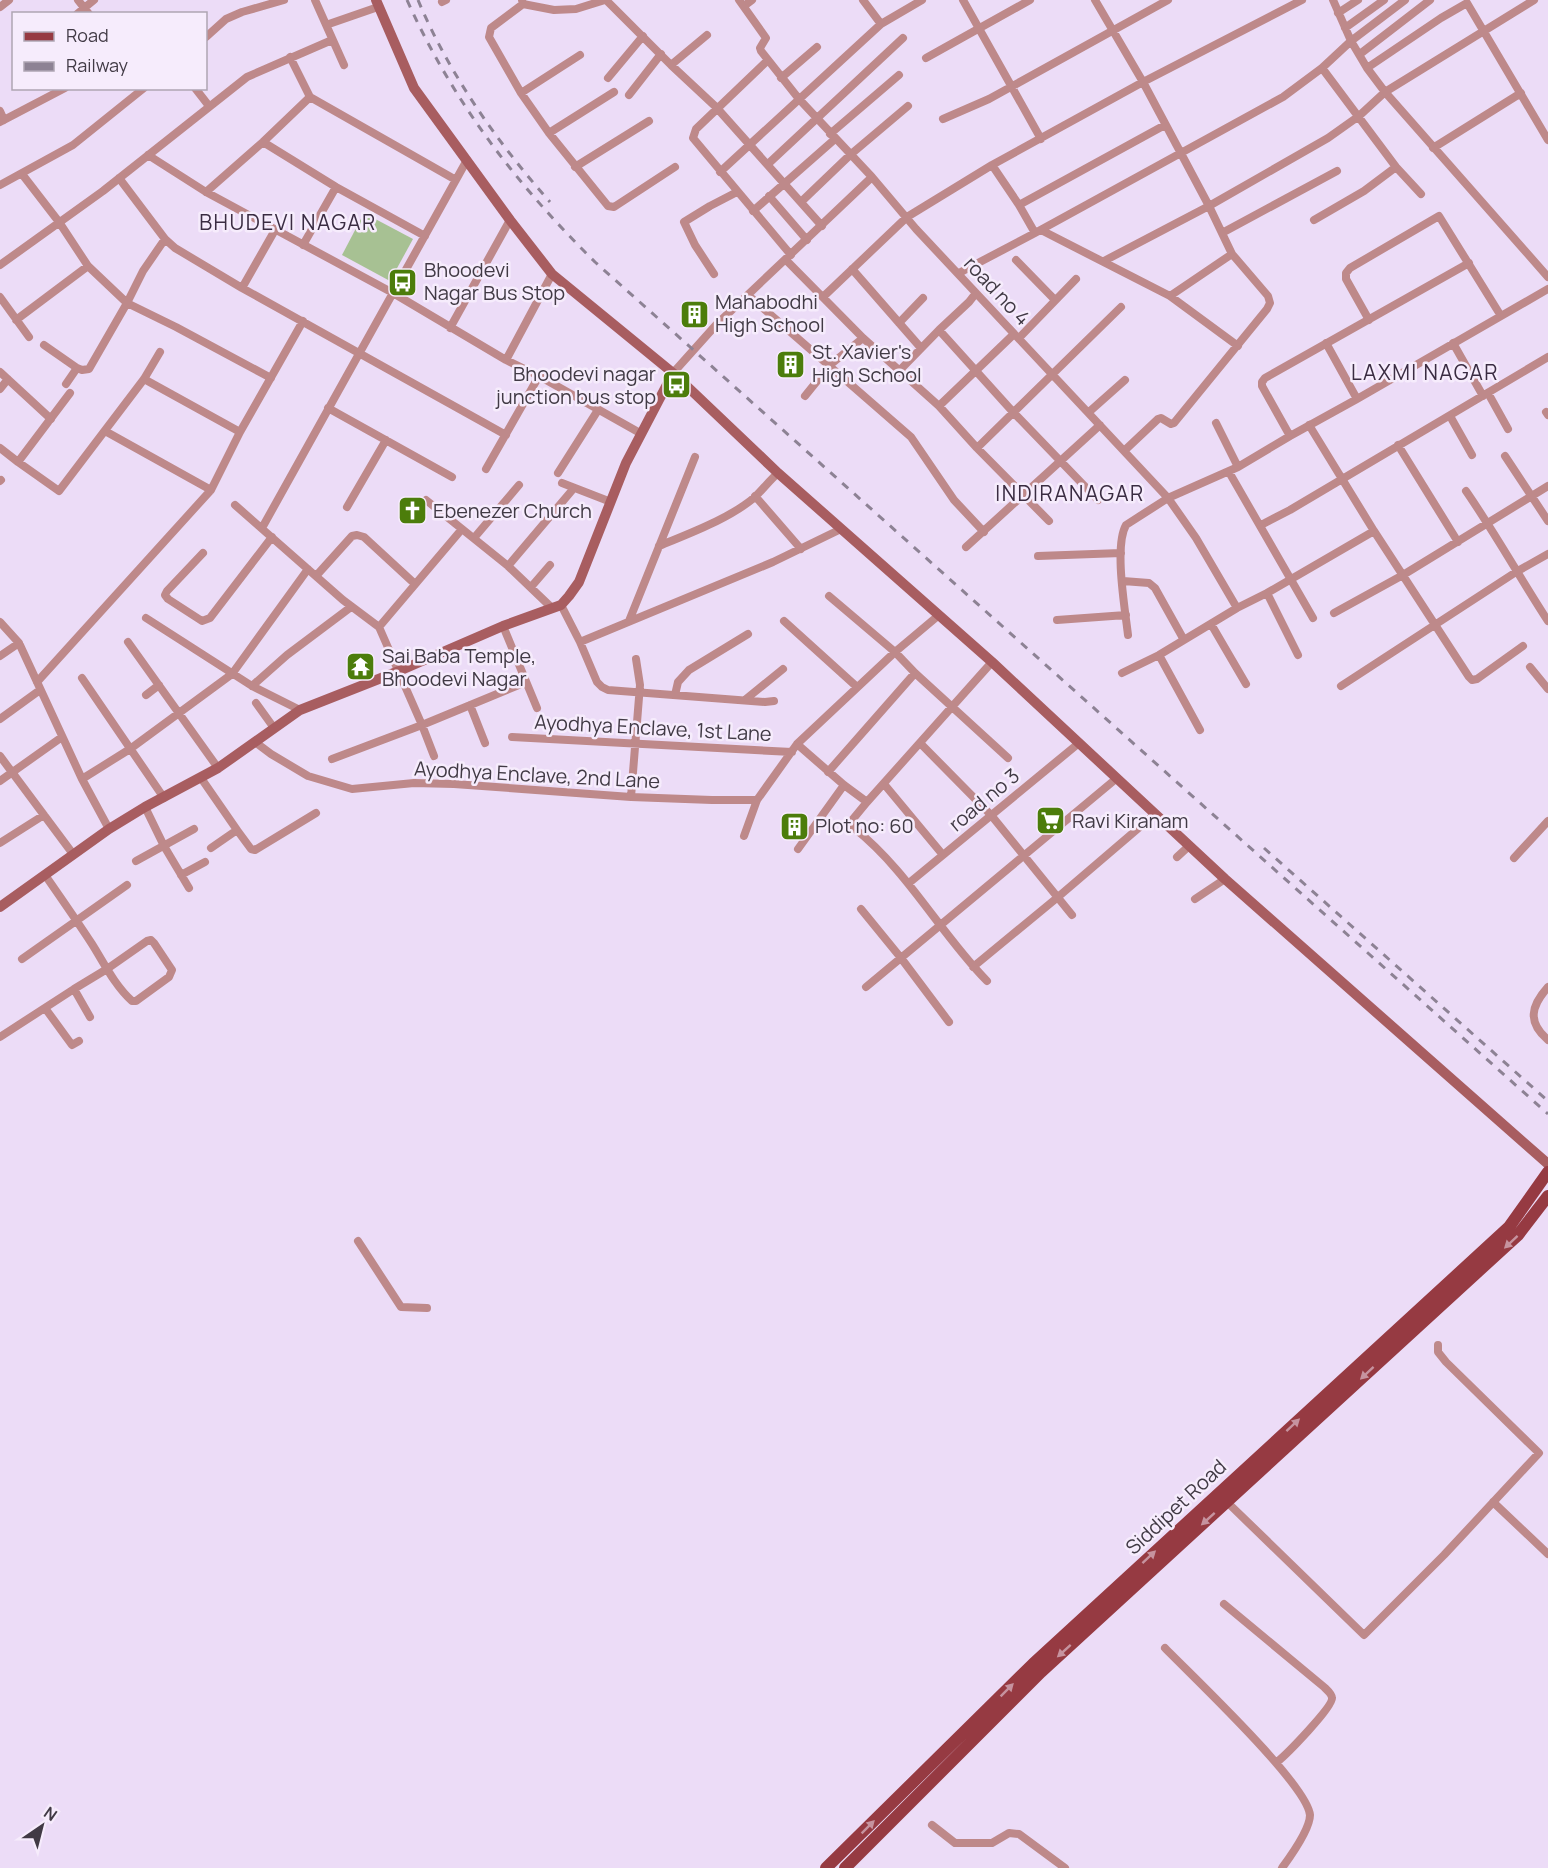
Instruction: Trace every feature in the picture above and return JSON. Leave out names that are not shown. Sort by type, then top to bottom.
[{"type":"main road","name":"Siddipet Road","points":[[826,1868],[1041,1656],[1509,1227],[1548,1172]]},
{"type":"main road","name":"Siddipet Road","points":[[845,1868],[1041,1672],[1518,1235],[1548,1196]]},
{"type":"street","points":[[0,7],[9,0]]},
{"type":"street","points":[[78,0],[83,12],[94,0]]},
{"type":"street","points":[[207,36],[226,19],[284,0]]},
{"type":"street","points":[[315,0],[344,65]]},
{"type":"street","points":[[675,167],[611,207],[575,167],[521,93],[489,37],[491,28],[522,2],[554,10],[576,9],[605,0],[716,107],[822,226]]},
{"type":"street","points":[[752,0],[741,3],[766,38],[760,48],[767,60],[716,107],[696,129],[693,138],[823,297],[863,338],[939,406],[1049,522]]},
{"type":"street","points":[[863,0],[881,24]]},
{"type":"street","points":[[720,172],[881,24],[921,0]]},
{"type":"street","points":[[963,0],[1041,138]]},
{"type":"street","points":[[926,58],[1030,0]]},
{"type":"street","points":[[1095,0],[1143,82],[1235,260],[1268,296],[1270,303],[1238,346],[1174,423],[1158,419],[1124,451]]},
{"type":"street","points":[[943,119],[1012,86],[1168,0]]},
{"type":"street","points":[[823,297],[907,217],[1041,138],[1143,82],[1302,0]]},
{"type":"street","points":[[1333,0],[1351,41],[1367,68],[1433,148],[1548,278]]},
{"type":"street","points":[[1338,13],[1358,0]]},
{"type":"street","points":[[1345,28],[1384,0]]},
{"type":"street","points":[[959,273],[1283,97],[1405,0]]},
{"type":"street","points":[[1360,54],[1430,0]]},
{"type":"street","points":[[1104,261],[1209,206],[1328,138],[1359,116],[1386,92],[1534,0]]},
{"type":"street","points":[[326,25],[377,3],[414,88],[552,274],[673,373],[778,473],[992,662],[1225,879],[1548,1164]]},
{"type":"street","points":[[1367,68],[1467,3],[1548,140]]},
{"type":"street","points":[[671,65],[707,35]]},
{"type":"street","points":[[608,78],[643,36]]},
{"type":"street","points":[[768,164],[903,38]]},
{"type":"street","points":[[0,265],[119,178],[247,76],[332,40]]},
{"type":"street","points":[[781,78],[817,47]]},
{"type":"street","points":[[628,95],[660,54]]},
{"type":"street","points":[[521,93],[580,55]]},
{"type":"street","points":[[290,57],[310,97],[456,180]]},
{"type":"street","name":"road no 4","points":[[767,60],[849,155],[872,177],[976,293],[1168,498],[1196,538],[1237,608]]},
{"type":"street","points":[[1322,68],[1396,167],[1421,194]]},
{"type":"street","points":[[753,211],[899,75]]},
{"type":"street","points":[[0,111],[2,121],[61,90]]},
{"type":"street","points":[[0,185],[73,145],[142,90]]},
{"type":"street","points":[[197,90],[209,106]]},
{"type":"street","points":[[549,133],[614,92]]},
{"type":"street","points":[[1433,148],[1521,93]]},
{"type":"street","points":[[206,192],[310,97]]},
{"type":"street","points":[[801,202],[849,155],[908,105]]},
{"type":"street","points":[[575,167],[649,121]]},
{"type":"street","points":[[1019,205],[1165,125]]},
{"type":"street","points":[[263,142],[336,187],[425,236]]},
{"type":"street","points":[[148,155],[206,192],[393,293],[506,360],[640,433]]},
{"type":"street","points":[[262,528],[467,160]]},
{"type":"street","points":[[992,165],[1038,232],[1104,261],[1170,296],[1238,346]]},
{"type":"street","points":[[1314,220],[1364,191],[1396,167]]},
{"type":"street","points":[[1222,233],[1337,171]]},
{"type":"street","points":[[22,174],[59,222],[88,266],[127,303],[271,378]]},
{"type":"street","points":[[0,907],[109,830],[145,807],[218,768],[300,710],[399,671],[503,626],[556,607],[569,596],[579,582],[626,463],[673,373],[716,325],[872,177]]},
{"type":"street","points":[[119,178],[165,239],[175,248],[242,288],[506,435]]},
{"type":"street","points":[[303,245],[336,187]]},
{"type":"street","points":[[714,274],[695,245],[684,222],[737,192]]},
{"type":"street","points":[[770,196],[807,240]]},
{"type":"street","points":[[1369,320],[1346,279],[1346,273],[1350,268],[1439,216],[1501,316]]},
{"type":"street","points":[[450,328],[510,220]]},
{"type":"street","points":[[242,288],[275,230]]},
{"type":"street","points":[[44,345],[77,368],[89,369],[143,271],[165,239]]},
{"type":"street","points":[[1170,296],[1232,254]]},
{"type":"street","points":[[1016,260],[1055,300]]},
{"type":"street","points":[[1290,436],[1262,386],[1265,378],[1469,263]]},
{"type":"street","points":[[16,320],[88,266]]},
{"type":"street","points":[[852,269],[921,348]]},
{"type":"street","points":[[506,360],[552,274]]},
{"type":"street","points":[[939,406],[1076,279]]},
{"type":"street","points":[[1128,635],[1121,553],[1122,532],[1126,525],[1168,498],[1238,467],[1548,289]]},
{"type":"street","points":[[900,370],[976,293]]},
{"type":"street","points":[[749,296],[911,437],[954,500],[984,532]]},
{"type":"street","points":[[0,297],[29,337]]},
{"type":"street","points":[[899,322],[923,298]]},
{"type":"street","points":[[977,447],[1121,307]]},
{"type":"street","points":[[0,719],[38,686],[211,490],[240,432],[303,321]]},
{"type":"street","points":[[939,330],[1013,412],[1098,500]]},
{"type":"street","points":[[805,396],[830,365],[863,338]]},
{"type":"street","points":[[1326,343],[1357,399]]},
{"type":"street","points":[[1453,343],[1508,429]]},
{"type":"street","points":[[0,448],[59,491],[144,379],[160,352]]},
{"type":"street","points":[[1261,525],[1548,357]]},
{"type":"street","points":[[66,384],[77,368]]},
{"type":"street","points":[[0,372],[51,419]]},
{"type":"street","points":[[486,469],[539,376]]},
{"type":"street","points":[[0,388],[8,379]]},
{"type":"street","points":[[144,379],[240,432]]},
{"type":"street","points":[[1089,412],[1125,380]]},
{"type":"street","points":[[18,462],[70,393]]},
{"type":"street","points":[[328,408],[452,477]]},
{"type":"street","points":[[558,472],[598,410]]},
{"type":"street","points":[[1450,416],[1472,454]]},
{"type":"street","points":[[1216,423],[1238,467]]},
{"type":"street","points":[[966,547],[1100,425]]},
{"type":"street","points":[[1309,425],[1374,531],[1469,677],[1472,680],[1477,679],[1523,646]]},
{"type":"street","points":[[105,431],[211,490]]},
{"type":"street","points":[[348,507],[386,440]]},
{"type":"street","points":[[1398,445],[1458,542]]},
{"type":"street","points":[[1505,456],[1548,521]]},
{"type":"street","points":[[629,621],[694,457]]},
{"type":"street","points":[[1229,472],[1313,618]]},
{"type":"street","points":[[659,546],[740,508],[778,473]]},
{"type":"street","points":[[562,483],[611,502]]},
{"type":"street","points":[[474,538],[519,484]]},
{"type":"street","points":[[1334,613],[1403,575],[1548,486]]},
{"type":"street","points":[[508,566],[574,488]]},
{"type":"street","points":[[1466,491],[1548,621]]},
{"type":"street","points":[[755,496],[801,549]]},
{"type":"street","points":[[426,500],[556,607],[580,642],[597,682],[602,687],[608,690],[765,702],[774,700]]},
{"type":"street","points":[[235,505],[351,607],[379,627],[434,756]]},
{"type":"street","points":[[379,627],[462,529]]},
{"type":"street","points":[[580,642],[801,549],[841,529]]},
{"type":"street","points":[[1122,673],[1159,655],[1374,531]]},
{"type":"street","points":[[316,576],[352,536],[357,535],[364,537],[415,584]]},
{"type":"street","points":[[203,553],[165,595],[202,621],[210,618],[272,537]]},
{"type":"street","points":[[1038,556],[1121,553]]},
{"type":"street","points":[[1341,686],[1516,572],[1548,554]]},
{"type":"street","points":[[531,587],[550,565]]},
{"type":"street","points":[[82,779],[130,749],[232,674],[308,569]]},
{"type":"street","points":[[1123,580],[1149,583],[1155,588],[1184,640]]},
{"type":"street","points":[[1267,594],[1298,655]]},
{"type":"street","points":[[830,596],[895,652],[1008,758]]},
{"type":"street","points":[[252,686],[287,655],[351,607]]},
{"type":"street","points":[[744,836],[757,801],[797,744],[856,687],[939,615]]},
{"type":"street","points":[[1057,620],[1126,615]]},
{"type":"street","points":[[146,618],[252,686],[300,710]]},
{"type":"street","points":[[784,621],[856,687]]},
{"type":"street","points":[[0,622],[19,643],[82,779],[109,830]]},
{"type":"street","points":[[1211,624],[1246,684]]},
{"type":"street","points":[[503,626],[537,708]]},
{"type":"street","points":[[675,694],[678,682],[689,670],[748,634]]},
{"type":"street","points":[[128,642],[218,768]]},
{"type":"street","points":[[0,656],[19,643]]},
{"type":"street","points":[[1159,655],[1200,730]]},
{"type":"street","points":[[631,796],[640,692],[636,659]]},
{"type":"street","points":[[987,981],[973,967],[909,883],[879,849],[851,823],[992,662]]},
{"type":"street","points":[[1530,667],[1548,689]]},
{"type":"street","points":[[746,699],[783,669]]},
{"type":"street","points":[[828,772],[915,673]]},
{"type":"street","points":[[82,678],[164,798]]},
{"type":"street","points":[[332,759],[526,682]]},
{"type":"street","points":[[146,695],[159,685]]},
{"type":"street","points":[[255,703],[274,728]]},
{"type":"street","points":[[470,705],[485,743]]},
{"type":"street","points":[[0,781],[62,737]]},
{"type":"street","name":"Ayodhya Enclave, 1st Lane","points":[[512,737],[792,752]]},
{"type":"street","name":"Ayodhya Enclave, 2nd Lane","points":[[255,742],[308,776],[352,789],[414,783],[757,801]]},
{"type":"street","points":[[920,743],[991,815],[1072,915]]},
{"type":"street","name":"road no 3","points":[[909,883],[1079,743]]},
{"type":"street","points":[[797,744],[867,802]]},
{"type":"street","points":[[0,756],[74,854]]},
{"type":"street","points":[[201,778],[251,849],[255,850],[316,813]]},
{"type":"street","points":[[866,987],[1117,778]]},
{"type":"street","points":[[884,784],[943,855]]},
{"type":"street","points":[[798,849],[844,785]]},
{"type":"street","points":[[145,807],[164,846],[189,888]]},
{"type":"street","points":[[973,967],[1155,814]]},
{"type":"street","points":[[0,843],[44,815]]},
{"type":"street","points":[[1514,858],[1548,821]]},
{"type":"street","points":[[136,861],[194,829]]},
{"type":"street","points":[[211,849],[237,830]]},
{"type":"street","points":[[1177,857],[1189,846]]},
{"type":"street","points":[[181,875],[205,862]]},
{"type":"street","points":[[0,1037],[107,969],[147,941],[151,940],[154,943],[172,970],[169,977],[136,1001],[129,998],[107,969],[45,875]]},
{"type":"street","points":[[1195,898],[1225,879]]},
{"type":"street","points":[[22,959],[127,885]]},
{"type":"street","points":[[861,909],[901,958],[948,1022]]},
{"type":"street","points":[[1548,987],[1539,997],[1533,1009],[1534,1020],[1540,1034],[1548,1040]]},
{"type":"street","points":[[74,989],[90,1017]]},
{"type":"street","points":[[45,1008],[72,1045],[79,1041]]},
{"type":"street","points":[[358,1241],[401,1307],[427,1308]]},
{"type":"street","points":[[1227,1502],[1364,1635],[1444,1555],[1539,1453],[1446,1362],[1438,1352],[1438,1345]]},
{"type":"street","points":[[1493,1502],[1548,1554]]},
{"type":"street","points":[[1224,1605],[1324,1687],[1332,1697],[1332,1701],[1322,1715],[1277,1762]]},
{"type":"street","points":[[1165,1648],[1277,1762],[1310,1813],[1307,1827],[1282,1868]]},
{"type":"street","points":[[932,1825],[955,1843],[992,1843],[1009,1833],[1019,1834],[1065,1868]]},
{"type":"green space","points":[[364,213],[413,239],[390,281],[342,255]]},
{"type":"railway","points":[[407,0],[445,73],[489,140],[539,202],[595,262],[1548,1114]]},
{"type":"railway","points":[[418,0],[459,81],[511,156],[550,202]]},
{"type":"railway","points":[[1264,848],[1548,1101]]},
{"type":"place","name":"Bhoodevi Nagar Bus Stop","points":[[403,282]]},
{"type":"place","name":"Mahabodhi High School","points":[[694,314]]},
{"type":"place","name":"St. Xavier's High School","points":[[791,364]]},
{"type":"place","name":"Bhoodevi nagar junction bus stop","points":[[677,385]]},
{"type":"place","name":"Ebenezer Church","points":[[412,511]]},
{"type":"place","name":"Sai Baba Temple, Bhoodevi Nagar","points":[[361,667]]},
{"type":"place","name":"Ravi Kiranam","points":[[1051,821]]},
{"type":"place","name":"Plot no: 60","points":[[794,826]]},
{"type":"district","name":"BHUDEVI NAGAR","points":[[288,223]]},
{"type":"district","name":"LAXMI NAGAR","points":[[1425,373]]},
{"type":"district","name":"INDIRANAGAR","points":[[1070,494]]}]
